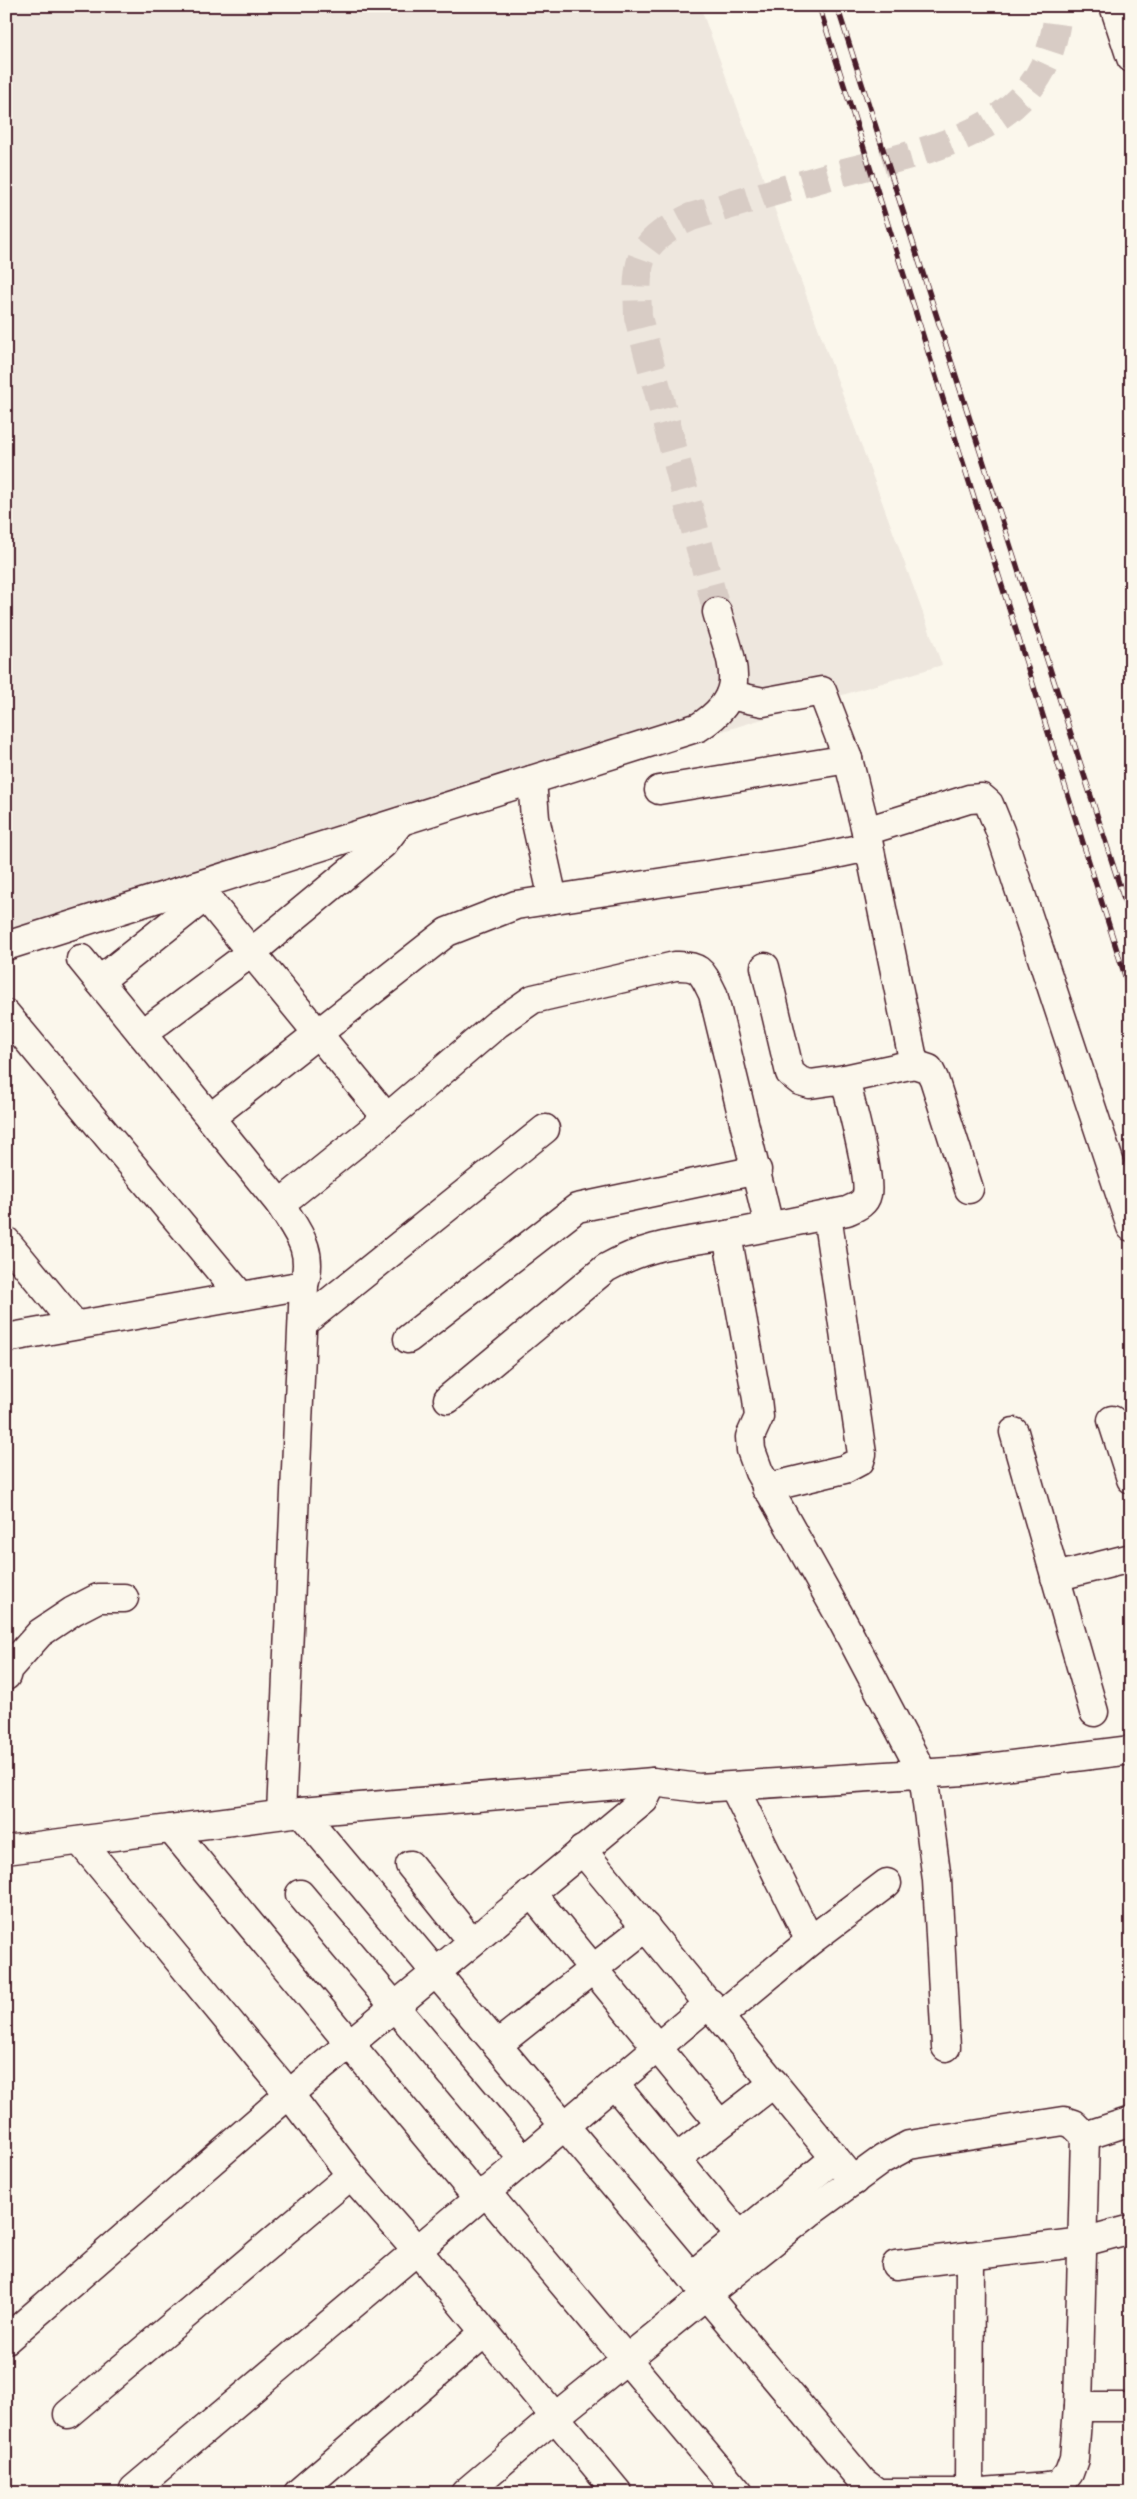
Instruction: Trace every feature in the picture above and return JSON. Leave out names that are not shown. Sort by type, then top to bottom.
[{"type":"street","points":[[1114,6],[1131,58]]},
{"type":"street","points":[[6,946],[201,891],[400,822],[699,727],[714,718],[727,703],[734,686],[733,671],[717,612]]},
{"type":"street","points":[[730,695],[763,702],[822,691],[848,759],[867,839],[914,1064]]},
{"type":"street","points":[[659,790],[848,759]]},
{"type":"street","points":[[532,780],[535,818],[553,899]]},
{"type":"street","points":[[210,1118],[447,932],[516,905],[807,860],[969,799],[982,798],[988,804],[1000,831],[1131,1227]]},
{"type":"street","points":[[142,1034],[252,952],[383,844],[400,822]]},
{"type":"street","points":[[201,891],[387,1118]]},
{"type":"street","points":[[99,981],[201,891]]},
{"type":"street","points":[[81,959],[280,1204],[301,1238],[308,1256],[304,1285],[291,1813],[436,1972],[698,2285],[857,2487],[878,2493],[969,2493],[1060,2484],[1069,2473],[1074,2459],[1078,2407],[1085,2136],[1073,2124],[1064,2121],[909,2145],[883,2159],[809,2213],[698,2285]]},
{"type":"street","points":[[280,1204],[387,1118],[497,1024],[533,999],[675,966],[691,966],[702,972],[713,994],[769,1226]]},
{"type":"street","points":[[765,967],[790,1073],[800,1081],[810,1084],[845,1079],[914,1064],[929,1069],[934,1079],[969,1189]]},
{"type":"street","points":[[6,1014],[241,1296]]},
{"type":"street","points":[[448,1399],[606,1268],[630,1255],[653,1247],[727,1235],[827,1215],[860,1206],[867,1194],[866,1175],[845,1079]]},
{"type":"street","points":[[303,1323],[545,1129]]},
{"type":"street","points":[[408,1339],[577,1208],[757,1170]]},
{"type":"street","points":[[766,1488],[844,1469],[860,1461],[862,1454],[827,1215]]},
{"type":"street","points":[[727,1235],[757,1399],[759,1417],[750,1438],[751,1450],[766,1488],[844,1624],[922,1774],[937,1880],[946,2047]]},
{"type":"street","points":[[6,1241],[75,1325]]},
{"type":"street","points":[[6,1338],[304,1285]]},
{"type":"street","points":[[1112,1420],[1131,1479]]},
{"type":"street","points":[[1014,1432],[1094,1712]]},
{"type":"street","points":[[1055,1577],[1131,1558]]},
{"type":"street","points":[[6,1676],[8,1669],[40,1632],[98,1598],[124,1598]]},
{"type":"street","points":[[6,1850],[291,1813],[653,1782],[699,1788],[734,1787],[964,1771],[1131,1750]]},
{"type":"street","points":[[7,2339],[289,2094],[644,1800],[653,1782]]},
{"type":"street","points":[[734,1787],[810,1941]]},
{"type":"street","points":[[170,1829],[350,2043],[628,2359],[740,2493]]},
{"type":"street","points":[[80,1841],[289,2094],[352,2175],[417,2250],[618,2493]]},
{"type":"street","points":[[582,1850],[715,2009],[854,2181]]},
{"type":"street","points":[[410,1865],[472,1942]]},
{"type":"street","points":[[134,2489],[657,2047],[715,2009],[887,1883]]},
{"type":"street","points":[[530,1893],[594,1968],[720,2124]]},
{"type":"street","points":[[300,1894],[523,2159]]},
{"type":"street","points":[[498,2046],[646,1927]]},
{"type":"street","points":[[676,2159],[774,2083]]},
{"type":"street","points":[[614,2084],[740,2236]]},
{"type":"street","points":[[1085,2136],[1131,2121]]},
{"type":"street","points":[[465,2493],[555,2417],[628,2359],[698,2285],[740,2236],[835,2158]]},
{"type":"street","points":[[68,2414],[352,2175]]},
{"type":"street","points":[[896,2265],[1082,2242],[1131,2229]]},
{"type":"street","points":[[969,2493],[970,2256]]},
{"type":"street","points":[[298,2493],[484,2332]]},
{"type":"street","points":[[1078,2407],[1131,2407]]},
{"type":"shaded area","points":[[6,6],[700,6],[942,665],[365,839],[6,954]]},
{"type":"tunnel","points":[[717,612],[638,317],[639,267],[643,255],[659,235],[691,217],[931,148],[963,136],[992,121],[1017,102],[1037,77],[1051,47],[1057,22],[1057,6]]},
{"type":"railway","points":[[819,6],[1131,995]]},
{"type":"railway","points":[[837,6],[1131,921]]}]
